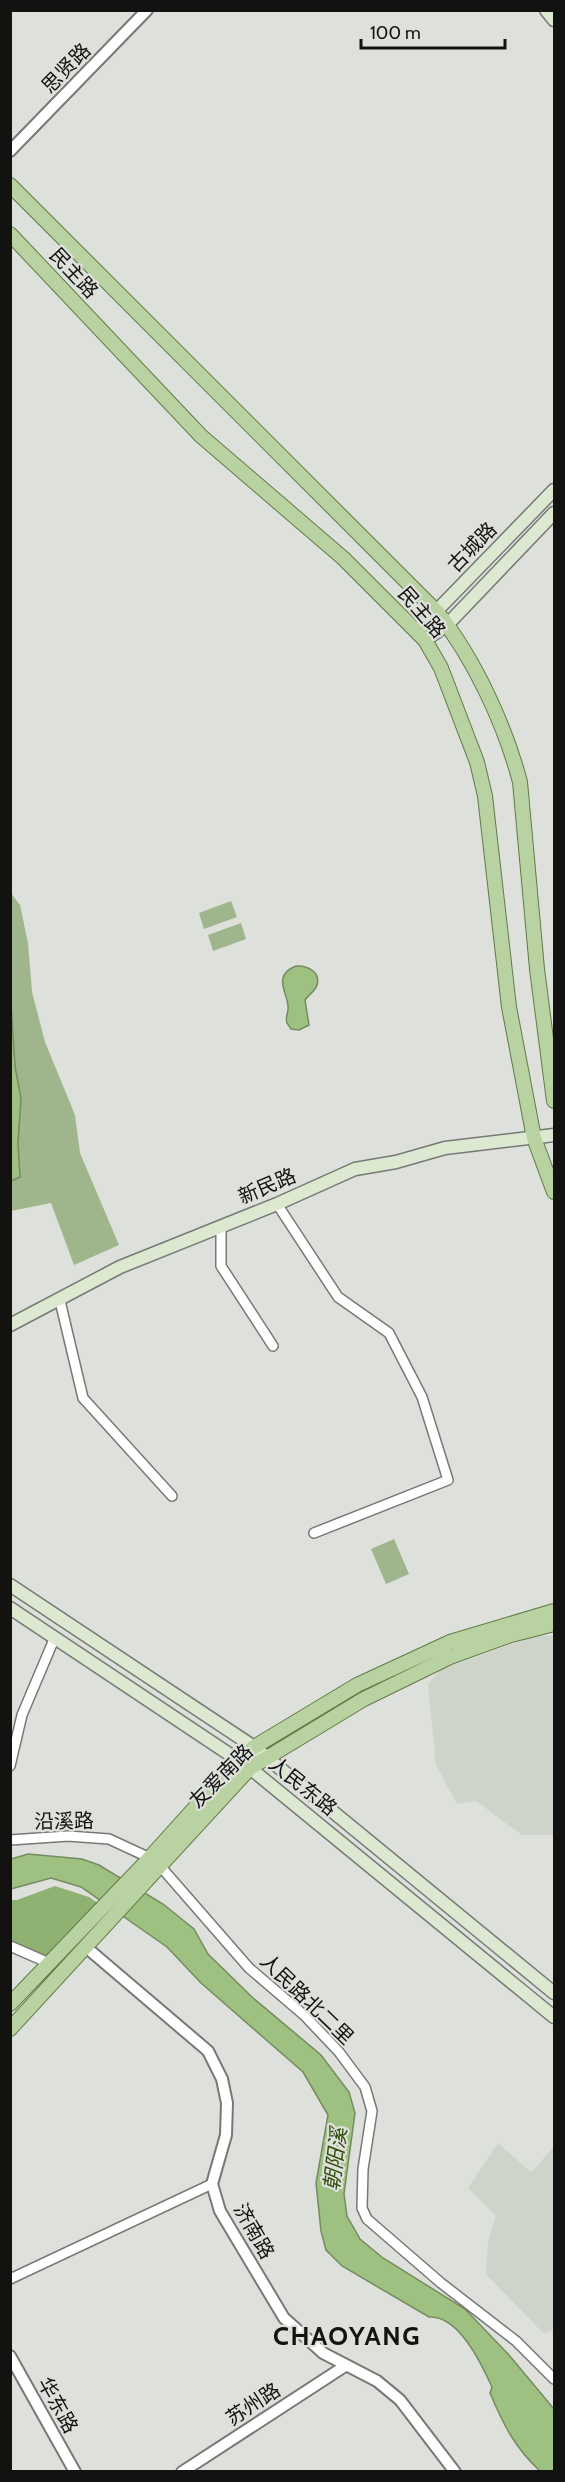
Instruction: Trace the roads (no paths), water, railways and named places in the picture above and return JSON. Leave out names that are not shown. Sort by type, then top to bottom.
[{"type":"main road","points":[[546,10],[555,20]]},
{"type":"main road","name":"民主路","points":[[10,185],[437,612],[466,655],[500,726],[520,782],[537,969],[555,1101]]},
{"type":"main road","name":"民主路","points":[[13,241],[201,436],[343,558],[421,636],[441,668],[477,762],[485,796],[510,1007],[534,1138],[555,1192]]},
{"type":"main road","name":"古城路","points":[[421,636],[437,612],[555,490]]},
{"type":"main road","name":"古城路","points":[[421,636],[447,625],[555,513]]},
{"type":"main road","name":"新民路","points":[[10,1326],[120,1267],[277,1204],[355,1169],[396,1162],[445,1148],[555,1135]]},
{"type":"main road","name":"人民东路","points":[[10,1585],[254,1747],[555,1993]]},
{"type":"main road","name":"人民东路","points":[[10,1608],[245,1764],[555,2017]]},
{"type":"main road","name":"友爱南路","points":[[10,2029],[159,1870],[245,1764],[254,1747],[357,1685],[450,1642],[555,1611]]},
{"type":"main road","name":"友爱南路","points":[[10,2004],[148,1860],[245,1764],[265,1757],[364,1699],[450,1657],[511,1635],[555,1624]]},
{"type":"street","name":"思贤路","points":[[10,151],[147,10]]},
{"type":"street","points":[[277,1204],[338,1297],[389,1333],[422,1397],[448,1480],[314,1533]]},
{"type":"street","points":[[221,1226],[220,1266],[273,1346]]},
{"type":"street","points":[[60,1301],[83,1398],[172,1496]]},
{"type":"street","points":[[10,1766],[22,1715],[55,1637]]},
{"type":"street","name":"沿溪路","points":[[10,1840],[68,1836],[109,1839],[148,1860]]},
{"type":"street","name":"人民路北二里","points":[[159,1870],[249,1968],[303,2015],[339,2052],[365,2088],[372,2111],[363,2169],[362,2208],[368,2219],[441,2283],[516,2341],[555,2379]]},
{"type":"street","points":[[10,2279],[212,2184],[226,2135],[227,2103],[222,2079],[208,2051],[91,1943]]},
{"type":"street","points":[[10,1946],[49,1963]]},
{"type":"street","name":"济南路","points":[[212,2184],[220,2211],[284,2318],[323,2353],[377,2381],[400,2400],[455,2472]]},
{"type":"street","name":"华东路","points":[[10,2356],[75,2472]]},
{"type":"street","name":"苏州路","points":[[182,2472],[345,2366]]},
{"type":"water","points":[[296,966],[312,970],[318,980],[315,990],[305,1000],[309,1025],[299,1030],[291,1029],[287,1023],[288,1004],[283,986],[284,975]]},
{"type":"water","points":[[11,1004],[15,1066],[21,1099],[18,1143],[20,1177],[11,1181]]},
{"type":"water","name":"朝阳溪","points":[[28,1854],[82,1859],[99,1865],[163,1904],[194,1929],[208,1954],[252,1997],[321,2055],[349,2092],[355,2113],[344,2194],[347,2216],[360,2239],[383,2258],[465,2309],[509,2355],[554,2409],[554,2471],[540,2471],[517,2444],[490,2393],[492,2387],[482,2366],[459,2332],[450,2324],[429,2317],[342,2266],[326,2250],[321,2231],[316,2183],[328,2115],[303,2072],[201,1983],[167,1947],[81,1887],[51,1878],[11,1889],[11,1859]]},
{"type":"district","name":"CHAOYANG","points":[[347,2336]]}]
